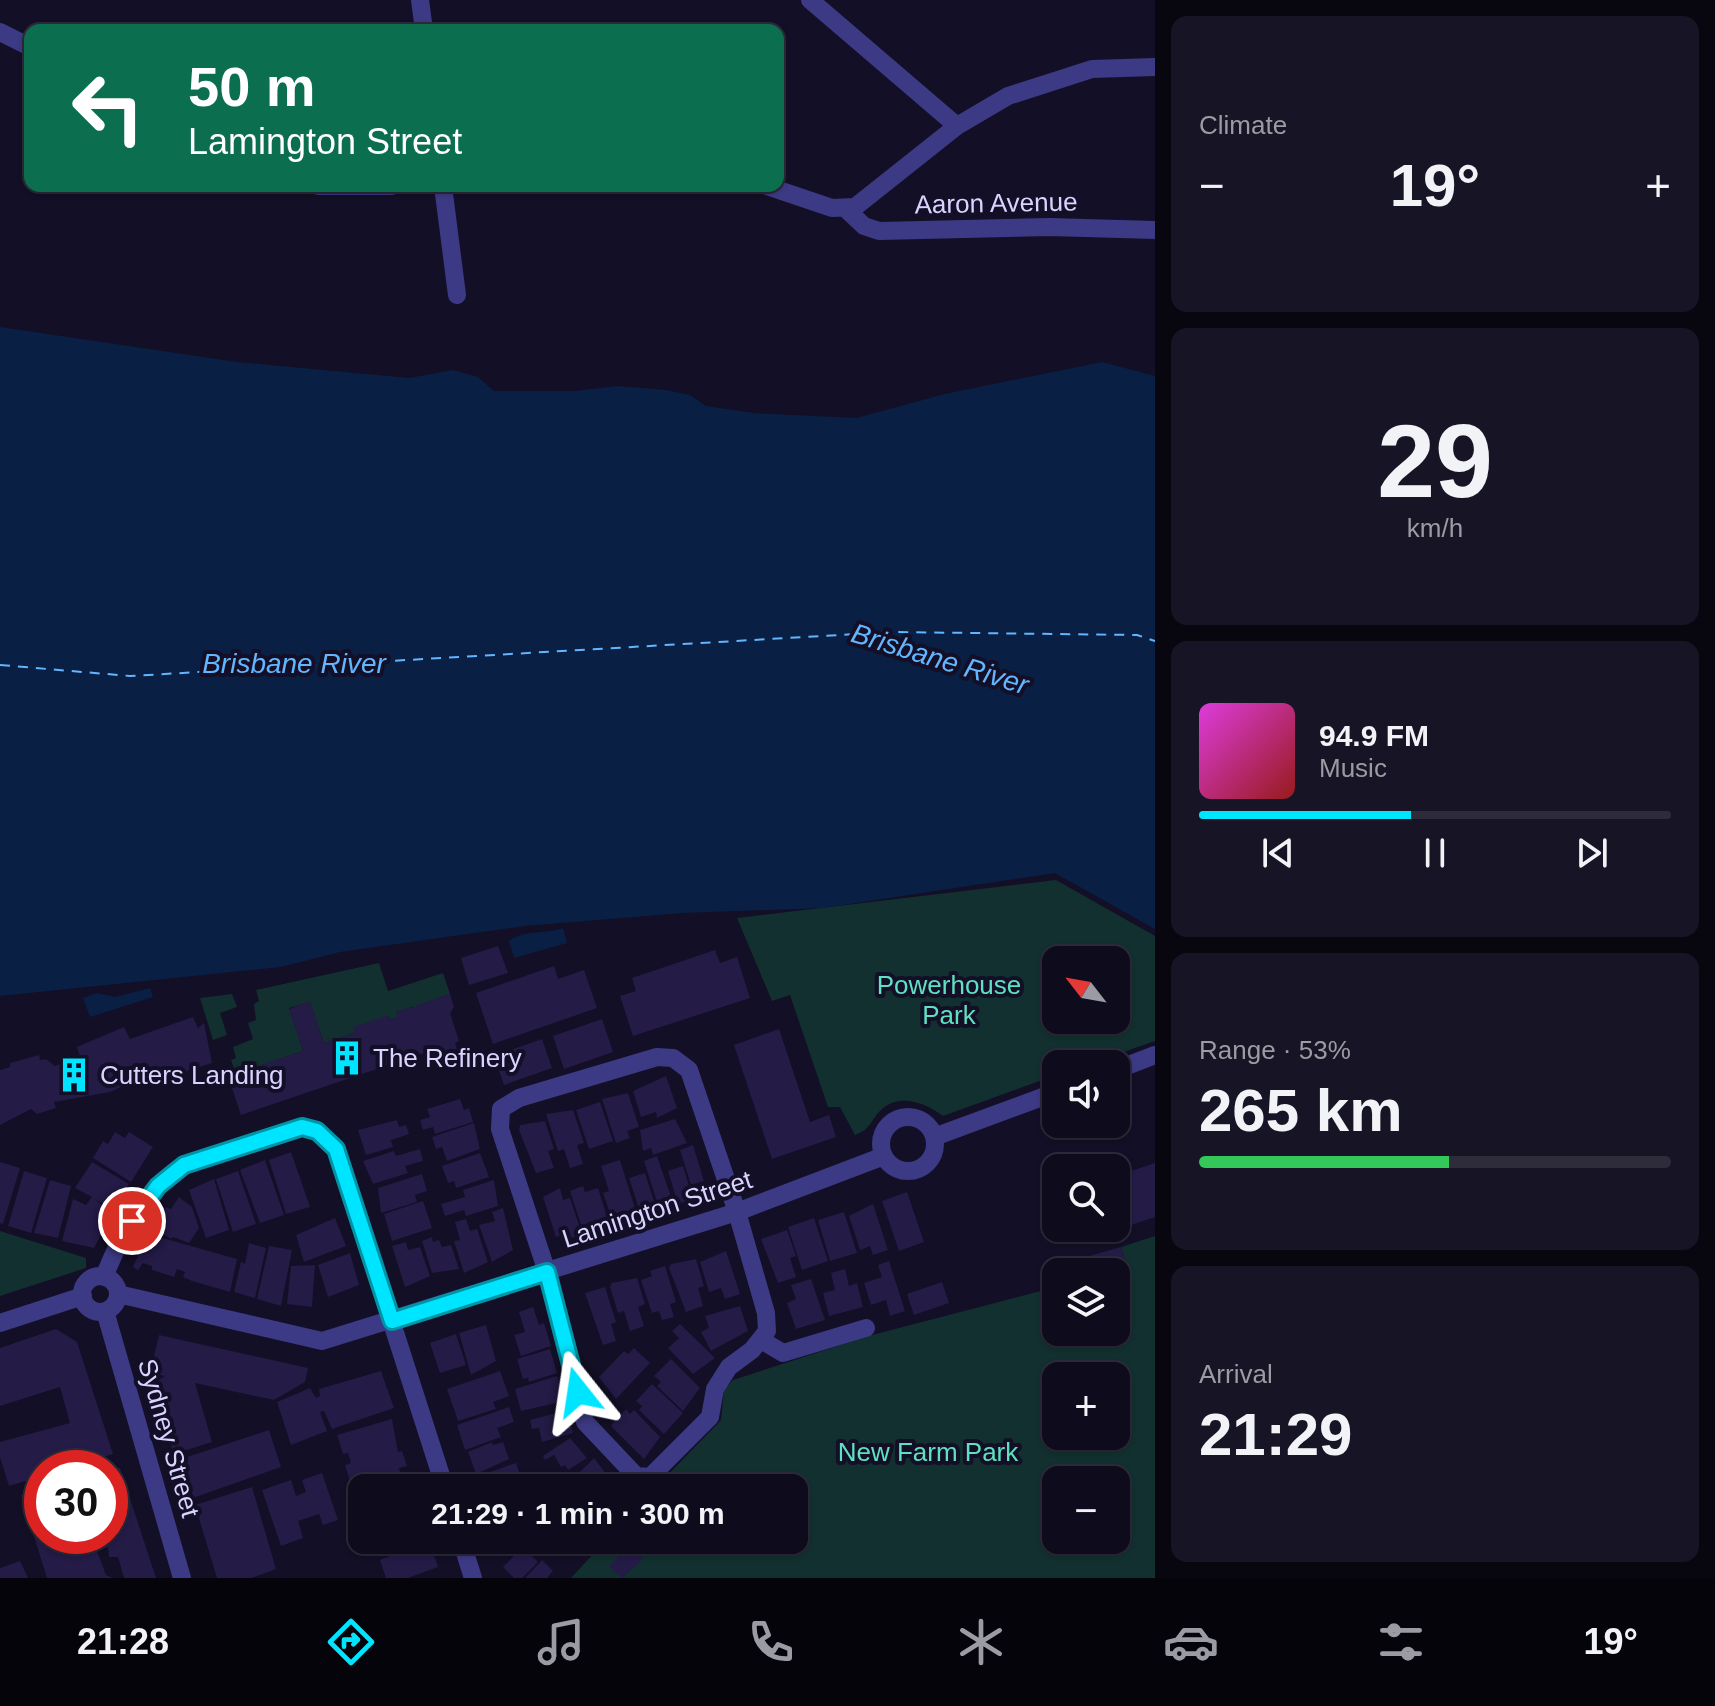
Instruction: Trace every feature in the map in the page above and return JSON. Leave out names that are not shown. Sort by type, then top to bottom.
[{"type":"street","points":[[420,0],[423,24]]},
{"type":"street","points":[[810,0],[957,126]]},
{"type":"street","points":[[0,32],[24,44]]},
{"type":"street","points":[[846,209],[855,207],[957,126],[1008,96],[1092,69],[1155,67]]},
{"type":"street","name":"Aaron Avenue","points":[[784,191],[846,209],[864,226],[879,231],[1050,227],[1155,230]]},
{"type":"street","points":[[444,192],[457,295]]},
{"type":"street","points":[[1130,1065],[1155,1055]]},
{"type":"street","points":[[657,1057],[673,1058],[689,1070],[737,1212],[766,1313],[767,1331],[761,1340],[729,1367],[715,1389],[710,1417],[650,1477],[636,1476],[585,1422],[547,1272],[500,1129],[501,1109],[519,1098],[657,1057]]},
{"type":"street","points":[[934,1137],[1042,1097]]},
{"type":"street","points":[[917,1118],[925,1122],[934,1137],[933,1155],[921,1168],[905,1171],[896,1168],[884,1156],[882,1138],[885,1130],[899,1119],[917,1118]]},
{"type":"street","points":[[104,1277],[143,1202],[170,1174],[184,1165],[302,1127],[317,1131],[336,1149],[441,1474]]},
{"type":"street","name":"Lamington Street","points":[[118,1294],[322,1341],[737,1212],[884,1156]]},
{"type":"street","points":[[104,1277],[114,1283],[118,1294],[115,1305],[105,1311],[90,1309],[83,1296],[89,1281],[104,1277]]},
{"type":"street","points":[[0,1323],[83,1296]]},
{"type":"street","name":"Sydney Street","points":[[105,1311],[182,1578]]},
{"type":"street","points":[[761,1340],[783,1353],[866,1328]]},
{"type":"street","points":[[465,1554],[473,1578]]},
{"type":"green space","name":"Powerhouse Park","points":[[1056,880],[1155,936],[1155,1041],[1129,1050],[1042,1050],[1042,1080],[943,1116],[913,1102],[889,1104],[868,1127],[855,1135],[840,1107],[828,1107],[790,995],[772,1001],[737,918]]},
{"type":"green space","points":[[379,963],[388,991],[443,973],[450,994],[416,1006],[417,1010],[412,1007],[397,1012],[398,1017],[390,1020],[389,1016],[355,1033],[324,1043],[310,1002],[289,1008],[303,1051],[236,1074],[231,1060],[236,1058],[233,1047],[253,1039],[248,1023],[256,1020],[254,1004],[259,1001],[256,990]]},
{"type":"green space","points":[[232,994],[237,1007],[220,1013],[227,1035],[213,1040],[200,998]]},
{"type":"green space","points":[[0,1231],[86,1258],[86,1268],[0,1296]]},
{"type":"green space","name":"New Farm Park","points":[[1155,1236],[1155,1578],[571,1578],[593,1554],[808,1554],[808,1474],[669,1474],[721,1420],[724,1389],[733,1380],[872,1335],[1042,1291],[1042,1346],[1130,1346],[1130,1258],[1124,1258],[1121,1247]]},
{"type":"water","name":"Brisbane River","points":[[0,327],[237,362],[409,378],[453,370],[478,377],[494,391],[575,391],[617,386],[666,390],[690,395],[706,406],[754,413],[856,418],[945,394],[1102,362],[1155,376],[1155,929],[1055,873],[823,908],[682,913],[525,926],[340,952],[281,967],[0,996]]},
{"type":"water","points":[[563,928],[567,943],[514,958],[509,941],[515,937]]},
{"type":"water","points":[[150,988],[153,997],[90,1017],[83,998],[97,993],[115,997]]},
{"type":"building","points":[[498,946],[508,973],[469,985],[461,958]]},
{"type":"building","points":[[715,950],[720,963],[737,957],[750,998],[633,1036],[620,996],[636,991],[632,978]]},
{"type":"building","points":[[554,966],[558,979],[584,970],[597,1008],[493,1044],[476,993]]},
{"type":"building","name":"The Refinery","points":[[450,994],[454,1007],[450,1013],[459,1041],[455,1043],[457,1049],[441,1055],[439,1048],[241,1115],[228,1076],[303,1051],[289,1009],[310,1001],[324,1043],[355,1033],[353,1027],[389,1015],[390,1020],[398,1017],[396,1012],[413,1007],[417,1010],[415,1006]]},
{"type":"building","name":"Cutters Landing","points":[[193,1017],[198,1028],[204,1023],[212,1063],[160,1079],[159,1070],[110,1092],[54,1102],[56,1108],[37,1114],[31,1109],[0,1125],[0,1070],[10,1067],[10,1063],[39,1055],[40,1060],[46,1059],[55,1066],[80,1057],[77,1047],[124,1027],[130,1039]]},
{"type":"building","points":[[602,1019],[613,1052],[564,1069],[553,1036]]},
{"type":"building","points":[[779,1029],[810,1122],[829,1115],[836,1137],[772,1159],[734,1045]]},
{"type":"building","points":[[542,1039],[552,1068],[504,1085],[494,1056]]},
{"type":"building","points":[[666,1076],[677,1108],[657,1118],[656,1112],[641,1117],[633,1091]]},
{"type":"building","points":[[628,1093],[639,1127],[627,1131],[630,1138],[616,1143],[602,1099]]},
{"type":"building","points":[[460,1099],[464,1110],[469,1108],[473,1122],[435,1134],[433,1127],[423,1130],[420,1120],[430,1117],[427,1109]]},
{"type":"building","points":[[600,1102],[613,1141],[589,1149],[576,1110]]},
{"type":"building","points":[[573,1110],[584,1143],[577,1145],[583,1164],[570,1168],[564,1149],[558,1151],[546,1114]]},
{"type":"building","points":[[675,1119],[687,1143],[653,1155],[651,1148],[643,1151],[640,1130]]},
{"type":"building","points":[[397,1120],[399,1127],[406,1125],[409,1134],[391,1140],[393,1147],[366,1155],[358,1130]]},
{"type":"building","points":[[545,1121],[554,1149],[548,1151],[554,1168],[536,1173],[519,1130],[520,1125]]},
{"type":"building","points":[[474,1123],[480,1149],[447,1161],[442,1147],[436,1149],[432,1137]]},
{"type":"building","points":[[115,1132],[125,1138],[129,1132],[153,1147],[131,1182],[93,1158],[103,1141],[108,1144]]},
{"type":"building","points":[[693,1145],[704,1181],[691,1185],[680,1150]]},
{"type":"building","points":[[420,1149],[423,1161],[405,1166],[408,1173],[373,1184],[363,1161],[394,1151],[396,1156]]},
{"type":"building","points":[[291,1152],[310,1207],[286,1214],[269,1160]]},
{"type":"building","points":[[480,1153],[489,1177],[456,1188],[454,1181],[448,1183],[442,1166]]},
{"type":"building","points":[[657,1156],[671,1197],[657,1202],[644,1161]]},
{"type":"building","points":[[265,1160],[284,1215],[260,1223],[240,1170]]},
{"type":"building","points":[[620,1160],[637,1215],[614,1225],[603,1193],[609,1191],[601,1166]]},
{"type":"building","points":[[0,1162],[20,1168],[3,1224],[0,1223]]},
{"type":"building","points":[[92,1162],[129,1184],[120,1198],[115,1196],[110,1207],[94,1199],[113,1212],[94,1248],[62,1241],[73,1199],[86,1205],[92,1197],[75,1188]]},
{"type":"building","points":[[1155,1163],[1155,1217],[1130,1225],[1130,1171]]},
{"type":"building","points":[[683,1166],[693,1199],[678,1204],[668,1171]]},
{"type":"building","points":[[24,1171],[47,1178],[31,1233],[8,1226]]},
{"type":"building","points":[[238,1171],[256,1224],[233,1232],[216,1179]]},
{"type":"building","points":[[645,1173],[656,1207],[640,1212],[629,1178]]},
{"type":"building","points":[[422,1174],[427,1191],[415,1195],[417,1202],[381,1213],[378,1188]]},
{"type":"building","points":[[214,1179],[229,1230],[206,1238],[189,1190]]},
{"type":"building","points":[[50,1180],[71,1186],[58,1238],[34,1233]]},
{"type":"building","points":[[494,1180],[498,1206],[466,1216],[464,1210],[445,1216],[441,1204],[465,1197],[463,1190]]},
{"type":"building","points":[[583,1186],[585,1192],[598,1188],[609,1223],[583,1231],[570,1191]]},
{"type":"building","points":[[560,1188],[563,1200],[570,1198],[582,1234],[568,1239],[566,1234],[556,1237],[543,1197]]},
{"type":"building","points":[[907,1192],[924,1242],[899,1251],[882,1201]]},
{"type":"building","points":[[179,1197],[192,1207],[199,1228],[189,1243],[171,1239],[153,1228],[166,1207],[171,1209]]},
{"type":"building","points":[[423,1201],[432,1228],[392,1241],[384,1214]]},
{"type":"building","points":[[873,1204],[888,1250],[873,1255],[870,1246],[860,1250],[849,1216]]},
{"type":"building","points":[[503,1208],[513,1250],[492,1262],[479,1225],[495,1221],[492,1212]]},
{"type":"building","points":[[844,1212],[857,1253],[830,1261],[818,1220]]},
{"type":"building","points":[[335,1218],[346,1246],[304,1262],[296,1235]]},
{"type":"building","points":[[814,1218],[828,1261],[802,1270],[788,1227]]},
{"type":"building","points":[[466,1219],[470,1231],[477,1229],[488,1262],[464,1273],[454,1241],[460,1240],[455,1222]]},
{"type":"building","points":[[787,1230],[796,1256],[790,1258],[796,1277],[778,1283],[761,1239]]},
{"type":"building","points":[[152,1235],[237,1259],[230,1292],[192,1281],[183,1277],[185,1272],[177,1269],[174,1277],[152,1270],[152,1266],[143,1263],[138,1270],[133,1267]]},
{"type":"building","points":[[432,1237],[433,1242],[439,1240],[442,1247],[451,1245],[459,1269],[432,1273],[422,1241]]},
{"type":"building","points":[[406,1242],[408,1250],[420,1247],[430,1276],[405,1287],[392,1246]]},
{"type":"building","points":[[249,1243],[266,1248],[255,1298],[234,1292]]},
{"type":"building","points":[[269,1246],[292,1250],[281,1306],[257,1299]]},
{"type":"building","points":[[1121,1247],[1124,1258],[1082,1258]]},
{"type":"building","points":[[726,1251],[740,1294],[725,1299],[721,1288],[709,1292],[700,1262]]},
{"type":"building","points":[[350,1253],[359,1285],[328,1297],[318,1265]]},
{"type":"building","points":[[696,1259],[704,1286],[698,1288],[703,1306],[686,1312],[669,1268],[671,1264]]},
{"type":"building","points":[[889,1261],[905,1311],[890,1316],[886,1300],[871,1305],[864,1283],[882,1277],[878,1265]]},
{"type":"building","points":[[315,1265],[312,1307],[287,1304],[291,1266]]},
{"type":"building","points":[[665,1266],[676,1302],[670,1304],[674,1317],[662,1320],[659,1311],[652,1313],[641,1280],[652,1276],[650,1271]]},
{"type":"building","points":[[845,1269],[849,1286],[857,1283],[863,1307],[829,1316],[823,1293],[835,1290],[831,1273]]},
{"type":"building","points":[[637,1278],[645,1304],[638,1307],[644,1326],[630,1331],[624,1311],[618,1313],[610,1287],[612,1283]]},
{"type":"building","points":[[811,1279],[825,1320],[796,1329],[787,1303],[796,1299],[791,1285]]},
{"type":"building","points":[[942,1282],[949,1303],[914,1315],[907,1294]]},
{"type":"building","points":[[605,1287],[616,1322],[611,1324],[616,1341],[603,1345],[585,1293]]},
{"type":"building","points":[[740,1306],[748,1331],[711,1351],[701,1332],[709,1328],[705,1316]]},
{"type":"building","points":[[533,1307],[539,1325],[544,1323],[551,1346],[521,1356],[514,1335],[525,1332],[519,1312]]},
{"type":"building","points":[[680,1324],[715,1358],[693,1374],[668,1348],[679,1338],[672,1331]]},
{"type":"building","points":[[486,1325],[496,1361],[471,1375],[459,1333]]},
{"type":"building","points":[[56,1329],[77,1342],[112,1450],[24,1450],[24,1481],[9,1486],[0,1457],[0,1442],[70,1423],[60,1387],[0,1406],[0,1348]]},
{"type":"building","points":[[456,1334],[466,1365],[440,1373],[430,1343]]},
{"type":"building","points":[[159,1335],[308,1368],[305,1382],[274,1400],[195,1383],[212,1442],[174,1454],[151,1385],[165,1376],[150,1373]]},
{"type":"building","points":[[634,1348],[650,1363],[616,1399],[599,1377],[624,1351],[628,1354]]},
{"type":"building","points":[[550,1349],[557,1373],[529,1382],[528,1378],[523,1379],[517,1359]]},
{"type":"building","points":[[671,1359],[700,1388],[683,1411],[657,1386],[661,1382],[654,1376]]},
{"type":"building","points":[[381,1371],[394,1408],[332,1429],[324,1411],[320,1412],[327,1431],[291,1445],[277,1402],[310,1388],[316,1398],[320,1396],[319,1389]]},
{"type":"building","points":[[500,1371],[509,1396],[493,1402],[496,1409],[458,1421],[447,1389]]},
{"type":"building","points":[[557,1376],[565,1401],[521,1411],[515,1389]]},
{"type":"building","points":[[652,1384],[683,1413],[664,1434],[639,1410],[642,1406],[636,1401]]},
{"type":"building","points":[[509,1407],[514,1422],[497,1428],[501,1437],[465,1450],[457,1425]]},
{"type":"building","points":[[626,1409],[630,1414],[634,1410],[660,1437],[644,1459],[611,1426],[620,1411],[622,1414]]},
{"type":"building","points":[[567,1410],[573,1433],[542,1442],[539,1428],[532,1429],[530,1420]]},
{"type":"building","points":[[392,1419],[398,1452],[402,1451],[407,1466],[399,1468],[401,1474],[348,1475],[345,1465],[351,1463],[348,1453],[343,1454],[337,1435]]},
{"type":"building","points":[[269,1430],[281,1467],[193,1498],[181,1459]]},
{"type":"building","points":[[570,1438],[587,1458],[568,1470],[565,1465],[561,1467],[554,1455],[545,1460],[543,1456]]},
{"type":"building","points":[[492,1442],[493,1445],[503,1442],[509,1459],[476,1474],[468,1452]]},
{"type":"building","points":[[594,1458],[606,1474],[578,1474]]},
{"type":"building","points":[[516,1463],[520,1474],[484,1474]]},
{"type":"building","points":[[322,1473],[338,1520],[323,1525],[319,1514],[298,1521],[303,1538],[281,1546],[262,1490],[291,1480],[296,1496],[306,1492],[302,1480]]},
{"type":"building","points":[[252,1487],[276,1569],[251,1578],[217,1578],[195,1505]]},
{"type":"building","points":[[128,1492],[156,1578],[124,1578],[118,1557],[109,1557],[109,1554],[128,1554]]},
{"type":"building","points":[[39,1554],[98,1554],[106,1575],[113,1578],[47,1578]]},
{"type":"building","points":[[433,1554],[438,1567],[408,1578],[386,1578],[380,1560],[390,1556]]},
{"type":"building","points":[[516,1554],[534,1554],[532,1556],[538,1562],[522,1578],[514,1578],[503,1567]]},
{"type":"building","points":[[621,1554],[638,1554],[643,1559],[622,1578],[609,1566]]},
{"type":"building","points":[[542,1560],[553,1571],[547,1578],[525,1578]]},
{"type":"building","points":[[20,1561],[28,1578],[0,1578],[0,1568]]},
{"type":"ferry route","points":[[0,665],[130,676],[891,632],[1137,635],[1155,641]]},
{"type":"place","name":"The Refinery","points":[[347,1058]]},
{"type":"place","name":"Cutters Landing","points":[[74,1075]]},
{"type":"route","points":[[132,1221],[143,1202],[170,1174],[184,1165],[302,1127],[317,1131],[328,1138],[336,1149],[392,1321],[547,1272],[578,1392]]}]
